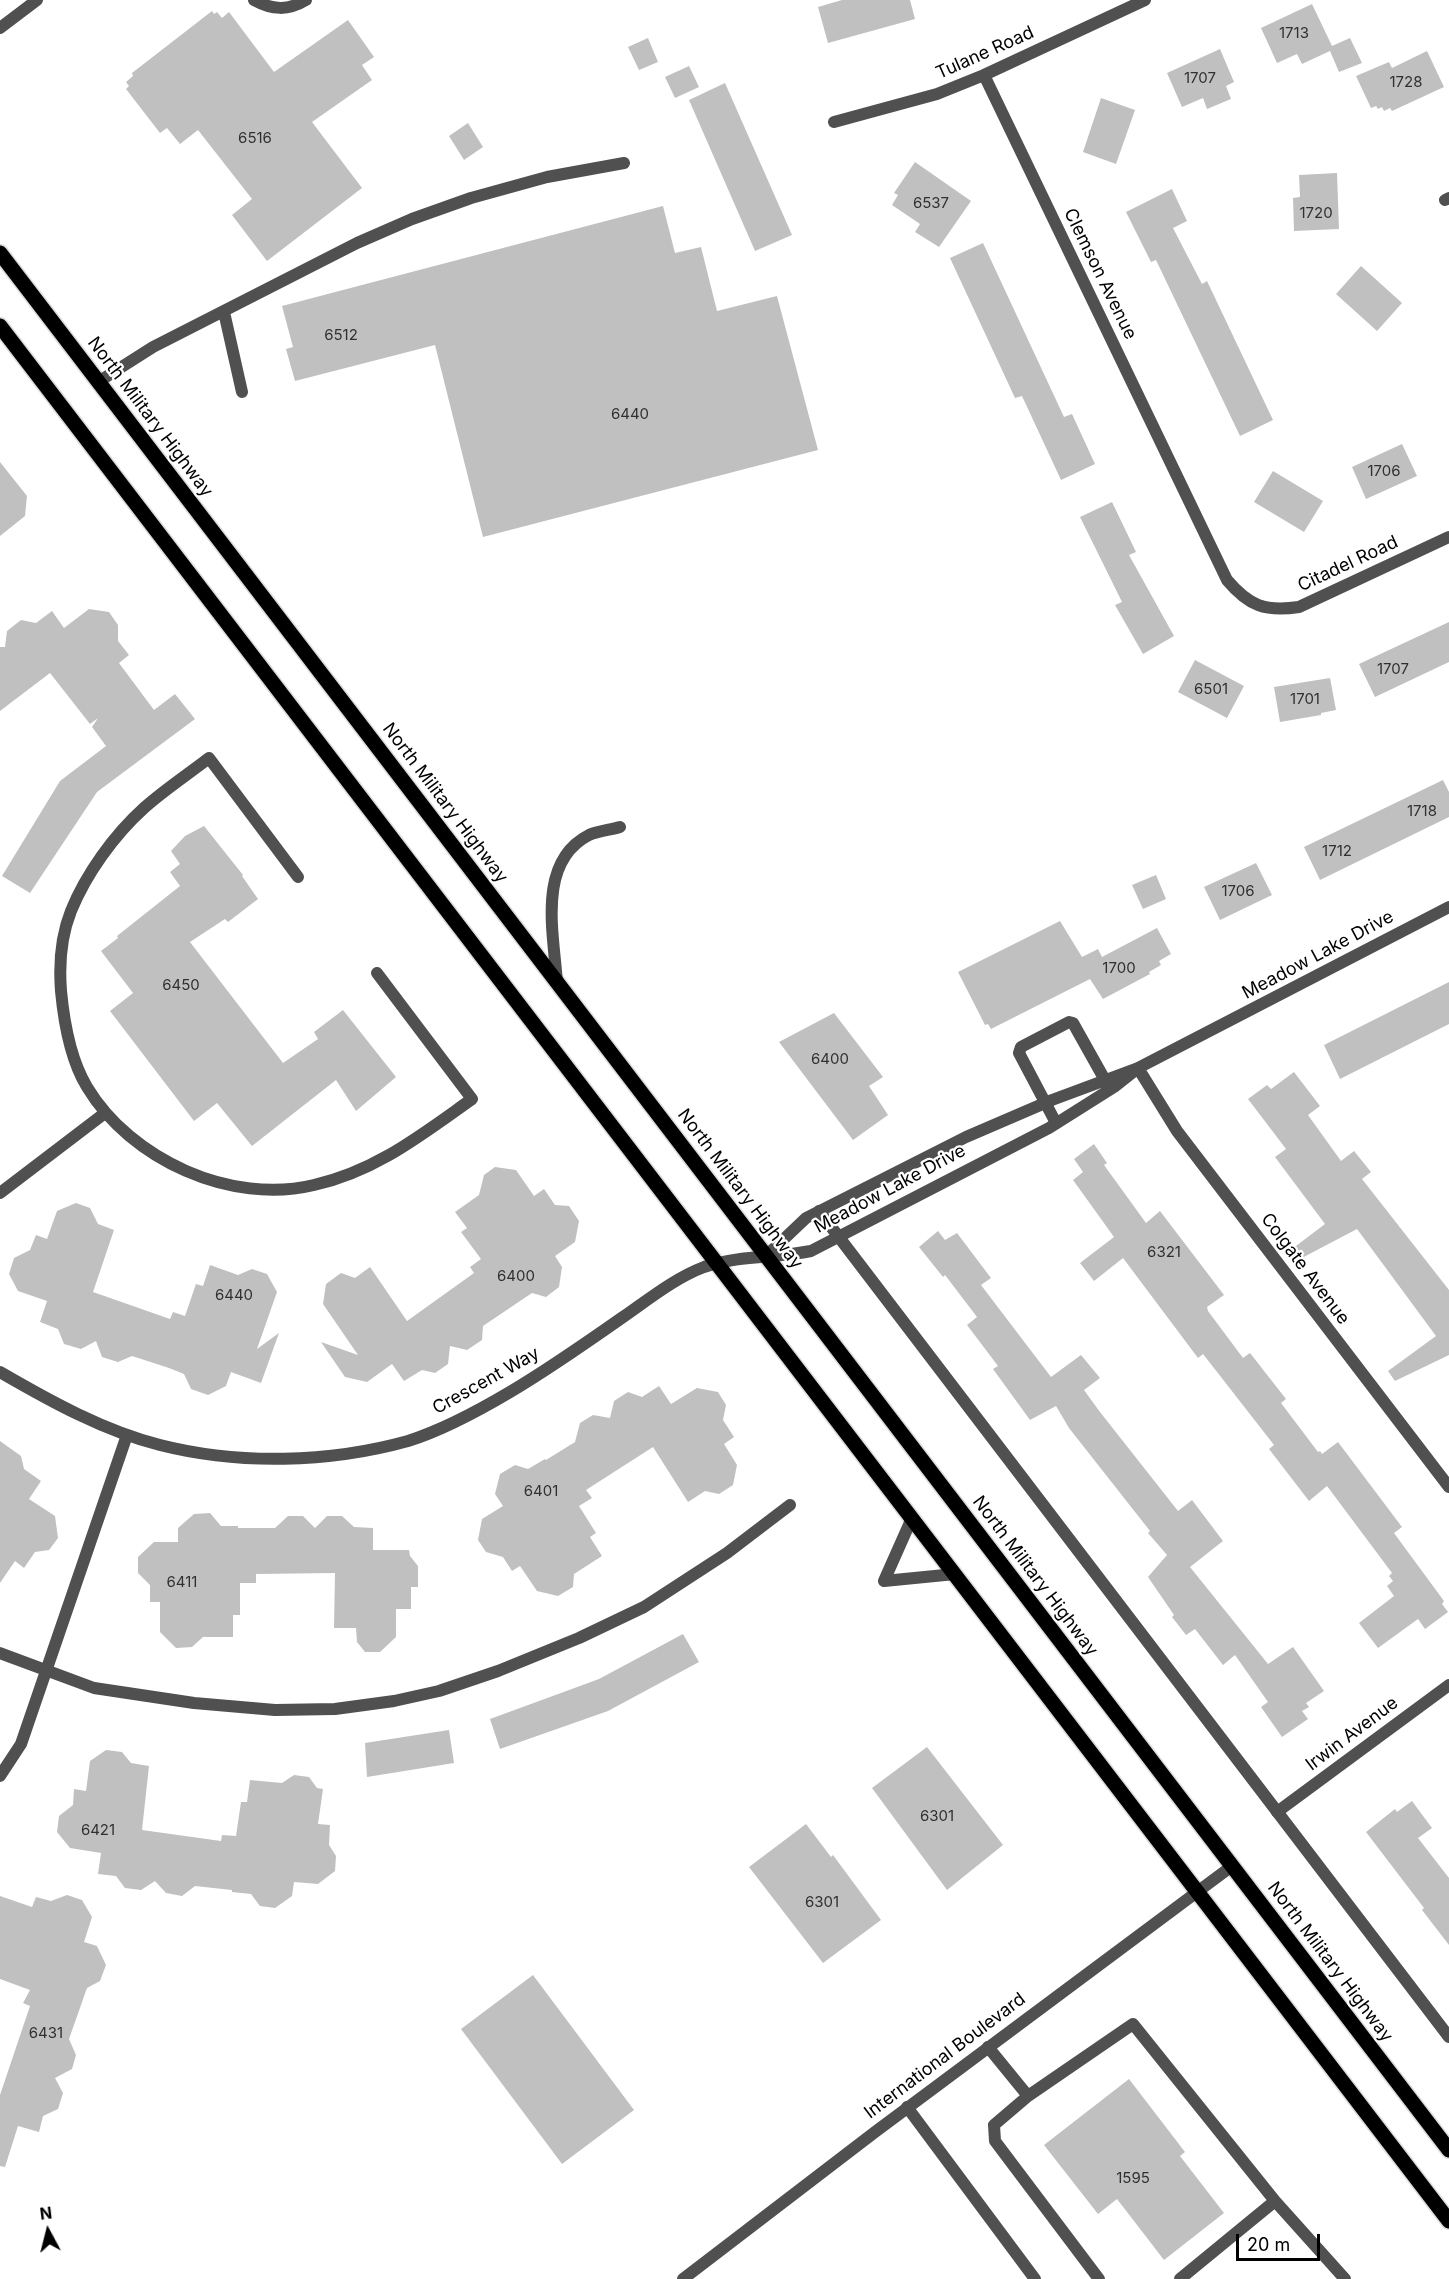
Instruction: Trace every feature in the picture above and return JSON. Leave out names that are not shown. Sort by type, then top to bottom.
[{"type":"main road","name":"North Military Highway","points":[[0,253],[1449,2150]]},
{"type":"main road","points":[[0,326],[1449,2221]]},
{"type":"street","points":[[0,28],[37,0]]},
{"type":"street","points":[[254,0],[273,9],[292,8],[306,0]]},
{"type":"street","name":"Tulane Road","points":[[834,122],[937,94],[984,75],[1145,0]]},
{"type":"street","name":"Clemson Avenue","points":[[984,75],[1183,489]]},
{"type":"street","points":[[98,381],[153,347],[357,243],[412,219],[471,198],[547,177],[624,163]]},
{"type":"street","points":[[224,312],[242,392]]},
{"type":"street","name":"Citadel Road","points":[[1183,489],[1227,580],[1240,596],[1258,606],[1278,610],[1299,607],[1449,537]]},
{"type":"street","points":[[298,878],[208,758],[144,809],[113,842],[83,887],[71,912],[64,935],[60,973],[63,1011],[72,1054],[86,1086],[105,1113],[138,1143],[172,1165],[209,1179],[248,1188],[280,1190],[312,1186],[350,1175],[387,1158],[472,1099],[377,973]]},
{"type":"street","points":[[557,983],[551,888],[559,867],[572,848],[589,835],[620,827]]},
{"type":"street","name":"Meadow Lake Drive","points":[[766,1256],[786,1256],[812,1251],[1056,1123],[1108,1084],[1449,907]]},
{"type":"street","points":[[1056,1123],[1019,1053],[1021,1047],[1069,1022],[1073,1023],[1108,1084]]},
{"type":"street","name":"Colgate Avenue","points":[[1138,1068],[1177,1131],[1449,1487]]},
{"type":"street","name":"Meadow Lake Drive","points":[[766,1256],[806,1218],[966,1137],[1044,1104],[1108,1084]]},
{"type":"street","points":[[0,1193],[105,1113]]},
{"type":"street","points":[[819,1211],[1449,2037]]},
{"type":"street","name":"Crescent Way","points":[[0,1372],[52,1402],[127,1435],[160,1445],[206,1454],[263,1458],[309,1457],[361,1452],[409,1440],[454,1423],[510,1392],[601,1333],[673,1282],[717,1263],[766,1256]]},
{"type":"street","points":[[0,1776],[21,1744],[127,1435]]},
{"type":"street","points":[[0,1653],[94,1688],[194,1703],[275,1710],[335,1709],[394,1701],[440,1691],[498,1671],[579,1638],[644,1607],[727,1552],[790,1505]]},
{"type":"street","points":[[912,1518],[884,1581],[955,1574]]},
{"type":"street","name":"Irwin Avenue","points":[[1276,1812],[1449,1685]]},
{"type":"street","name":"International Boulevard","points":[[683,2279],[907,2107],[1232,1866]]},
{"type":"street","points":[[1099,2279],[994,2141],[994,2125],[1028,2096],[1133,2024],[1275,2201],[1345,2279]]},
{"type":"street","points":[[988,2047],[1028,2096]]},
{"type":"street","points":[[907,2107],[1035,2279]]},
{"type":"street","points":[[1180,2279],[1275,2201]]},
{"type":"building","points":[[842,0],[910,0],[915,19],[828,43],[818,7]]},
{"type":"building","points":[[1312,4],[1332,46],[1350,38],[1362,63],[1339,72],[1330,51],[1302,64],[1297,54],[1277,63],[1261,28]]},
{"type":"building","points":[[212,11],[214,14],[217,12],[222,18],[229,12],[274,72],[348,20],[374,57],[362,65],[372,80],[312,122],[362,188],[267,261],[232,215],[252,199],[198,130],[180,144],[167,128],[160,133],[126,89],[129,86],[126,82],[133,76],[132,73]]},
{"type":"building","points":[[648,38],[658,62],[639,70],[628,47]]},
{"type":"building","points":[[1220,49],[1234,82],[1226,86],[1231,99],[1207,109],[1203,98],[1182,107],[1167,73]]},
{"type":"building","points":[[1427,51],[1444,87],[1392,111],[1390,108],[1384,111],[1382,107],[1378,109],[1376,106],[1371,108],[1356,76],[1389,62],[1392,68]]},
{"type":"building","points":[[689,66],[699,87],[675,98],[665,77]]},
{"type":"building","points":[[725,83],[792,235],[755,251],[689,100]]},
{"type":"building","points":[[1101,98],[1135,110],[1116,164],[1083,152]]},
{"type":"building","points":[[468,123],[483,147],[464,160],[449,136]]},
{"type":"building","points":[[915,162],[971,201],[939,247],[915,232],[920,224],[892,205],[898,195],[894,193]]},
{"type":"building","points":[[1337,173],[1339,229],[1294,231],[1293,198],[1300,197],[1299,175]]},
{"type":"building","points":[[1172,189],[1187,221],[1173,228],[1202,284],[1207,281],[1273,420],[1240,436],[1156,260],[1151,262],[1126,212]]},
{"type":"building","points":[[663,206],[675,253],[701,247],[717,311],[777,296],[818,450],[483,537],[435,345],[295,381],[286,349],[293,347],[282,306]]},
{"type":"building","points":[[983,243],[1064,417],[1072,414],[1095,464],[1061,480],[1022,396],[1015,398],[950,258]]},
{"type":"building","points":[[1361,266],[1402,303],[1377,331],[1336,294]]},
{"type":"building","points":[[1402,444],[1417,476],[1366,499],[1352,467]]},
{"type":"building","points":[[0,462],[27,496],[25,516],[0,536]]},
{"type":"building","points":[[1273,471],[1323,501],[1304,532],[1254,502]]},
{"type":"building","points":[[1112,502],[1136,552],[1129,555],[1174,636],[1143,654],[1115,605],[1122,602],[1080,517]]},
{"type":"building","points":[[89,609],[109,612],[118,625],[118,641],[129,655],[119,663],[154,710],[175,694],[195,719],[97,792],[30,893],[2,876],[60,781],[106,746],[92,727],[98,718],[90,724],[50,673],[0,711],[0,647],[5,647],[7,631],[21,620],[36,623],[52,611],[64,628]]},
{"type":"building","points":[[1449,622],[1449,662],[1375,697],[1359,664]]},
{"type":"building","points":[[1195,660],[1244,686],[1227,718],[1178,692]]},
{"type":"building","points":[[1330,678],[1336,710],[1280,722],[1274,687]]},
{"type":"building","points":[[1443,780],[1449,792],[1449,817],[1320,880],[1304,847]]},
{"type":"building","points":[[204,826],[243,875],[258,899],[228,922],[225,919],[190,942],[283,1063],[318,1039],[314,1032],[343,1010],[396,1077],[356,1111],[336,1080],[252,1146],[217,1103],[194,1121],[110,1011],[133,993],[101,951],[180,886],[170,872],[180,864],[171,851],[185,836]]},
{"type":"building","points":[[1256,863],[1272,895],[1220,920],[1204,887]]},
{"type":"building","points":[[1156,875],[1166,899],[1143,909],[1132,885]]},
{"type":"building","points":[[1060,921],[1082,957],[1098,949],[1102,957],[1157,928],[1171,954],[1159,961],[1161,965],[1149,972],[1150,974],[1103,999],[1090,979],[991,1029],[988,1024],[985,1025],[958,972]]},
{"type":"building","points":[[1449,982],[1449,1024],[1340,1079],[1324,1045]]},
{"type":"building","points":[[834,1013],[883,1077],[869,1086],[888,1115],[853,1140],[779,1042]]},
{"type":"building","points":[[1294,1072],[1320,1106],[1308,1115],[1341,1161],[1354,1151],[1371,1172],[1362,1179],[1449,1290],[1449,1355],[1395,1381],[1388,1371],[1436,1336],[1357,1229],[1298,1260],[1292,1249],[1325,1224],[1275,1157],[1286,1149],[1248,1099],[1267,1085],[1271,1089]]},
{"type":"building","points":[[1094,1144],[1107,1163],[1104,1165],[1146,1223],[1160,1211],[1224,1295],[1207,1307],[1208,1311],[1243,1358],[1250,1353],[1286,1399],[1281,1403],[1318,1452],[1322,1454],[1338,1442],[1402,1527],[1394,1533],[1444,1601],[1442,1604],[1448,1612],[1425,1629],[1418,1619],[1378,1648],[1359,1623],[1394,1596],[1387,1586],[1393,1581],[1389,1576],[1392,1573],[1327,1486],[1309,1501],[1269,1449],[1274,1445],[1203,1354],[1198,1358],[1123,1258],[1094,1281],[1080,1263],[1114,1237],[1073,1180],[1083,1172],[1074,1159]]},
{"type":"building","points":[[495,1167],[516,1170],[534,1196],[544,1189],[555,1205],[569,1206],[579,1221],[575,1242],[555,1256],[562,1267],[559,1287],[546,1297],[532,1293],[483,1326],[482,1340],[467,1350],[450,1346],[448,1364],[435,1373],[422,1370],[404,1381],[392,1364],[367,1382],[345,1377],[321,1342],[358,1355],[323,1304],[326,1284],[341,1273],[355,1278],[370,1267],[407,1321],[474,1273],[470,1267],[481,1259],[461,1232],[467,1228],[455,1212],[479,1195],[484,1175]]},
{"type":"building","points":[[76,1203],[90,1208],[98,1224],[114,1230],[93,1292],[170,1319],[173,1312],[185,1316],[196,1284],[203,1286],[210,1265],[238,1275],[252,1269],[267,1274],[277,1292],[257,1349],[279,1333],[261,1383],[231,1372],[226,1386],[208,1395],[191,1389],[184,1374],[169,1368],[132,1356],[118,1362],[102,1357],[96,1341],[81,1349],[64,1344],[58,1329],[40,1322],[47,1301],[18,1291],[9,1274],[14,1258],[30,1250],[36,1235],[47,1239],[57,1211]]},
{"type":"building","points":[[938,1231],[945,1240],[957,1233],[991,1278],[981,1285],[1051,1377],[1081,1355],[1100,1378],[1084,1390],[1100,1412],[1178,1511],[1192,1500],[1223,1541],[1190,1567],[1268,1664],[1293,1647],[1324,1691],[1306,1703],[1309,1707],[1302,1711],[1308,1719],[1282,1737],[1261,1707],[1268,1702],[1235,1655],[1223,1665],[1195,1629],[1186,1635],[1172,1617],[1174,1615],[1148,1577],[1167,1555],[1069,1428],[1056,1406],[1030,1420],[993,1369],[998,1366],[967,1325],[977,1317],[945,1275],[943,1277],[919,1247]]},
{"type":"building","points":[[659,1386],[671,1404],[697,1388],[718,1392],[726,1405],[723,1420],[734,1437],[724,1444],[737,1465],[733,1485],[719,1494],[705,1491],[688,1502],[653,1447],[586,1490],[592,1498],[579,1506],[596,1533],[590,1537],[602,1556],[574,1574],[573,1587],[558,1596],[537,1591],[520,1566],[512,1571],[503,1557],[486,1552],[478,1540],[482,1519],[503,1506],[495,1494],[500,1474],[515,1465],[528,1469],[546,1460],[575,1442],[580,1423],[593,1415],[610,1418],[614,1401],[628,1392],[642,1397]]},
{"type":"building","points":[[0,1441],[21,1456],[24,1469],[41,1481],[29,1499],[55,1516],[58,1538],[49,1550],[35,1552],[24,1568],[15,1561],[0,1583]]},
{"type":"building","points":[[210,1513],[221,1526],[238,1526],[238,1528],[275,1528],[288,1516],[303,1516],[315,1528],[327,1516],[342,1516],[354,1527],[373,1528],[373,1550],[409,1550],[410,1556],[418,1566],[418,1587],[411,1587],[411,1609],[396,1609],[396,1637],[380,1652],[365,1652],[357,1642],[356,1628],[334,1628],[335,1573],[256,1574],[256,1583],[240,1583],[240,1615],[233,1615],[233,1637],[203,1637],[192,1647],[176,1648],[160,1632],[160,1602],[150,1602],[150,1585],[138,1573],[138,1557],[154,1542],[178,1542],[178,1528],[194,1514]]},
{"type":"building","points":[[683,1634],[699,1662],[608,1711],[500,1749],[490,1719],[599,1679]]},
{"type":"building","points":[[449,1730],[454,1763],[367,1777],[365,1743]]},
{"type":"building","points":[[927,1747],[1003,1845],[947,1890],[872,1788]]},
{"type":"building","points":[[106,1750],[122,1752],[131,1763],[149,1766],[142,1830],[221,1841],[222,1835],[236,1836],[241,1802],[247,1802],[250,1780],[282,1783],[294,1775],[309,1777],[317,1788],[323,1789],[318,1824],[330,1825],[329,1845],[336,1856],[335,1871],[318,1884],[294,1882],[292,1896],[275,1908],[260,1906],[251,1894],[232,1892],[232,1890],[195,1886],[182,1896],[166,1893],[155,1881],[141,1890],[125,1888],[116,1876],[98,1874],[101,1853],[70,1848],[57,1832],[59,1816],[73,1805],[74,1789],[86,1791],[90,1761]]},
{"type":"building","points":[[1412,1801],[1432,1828],[1418,1838],[1449,1878],[1449,1945],[1366,1832],[1395,1809],[1397,1812]]},
{"type":"building","points":[[806,1824],[831,1857],[833,1855],[881,1920],[823,1963],[749,1867]]},
{"type":"building","points":[[67,1895],[82,1900],[92,1917],[84,1942],[97,1946],[106,1965],[100,1981],[87,1988],[69,2039],[76,2055],[72,2069],[55,2078],[63,2093],[58,2109],[43,2116],[39,2132],[18,2126],[5,2167],[0,2166],[0,2095],[30,2006],[23,2003],[30,1990],[0,1979],[0,1896],[32,1907],[36,1897],[51,1901]]},
{"type":"building","points":[[533,1975],[634,2110],[562,2164],[461,2029]]},
{"type":"building","points":[[1129,2079],[1185,2152],[1180,2156],[1224,2213],[1164,2260],[1117,2199],[1098,2214],[1044,2145]]}]
